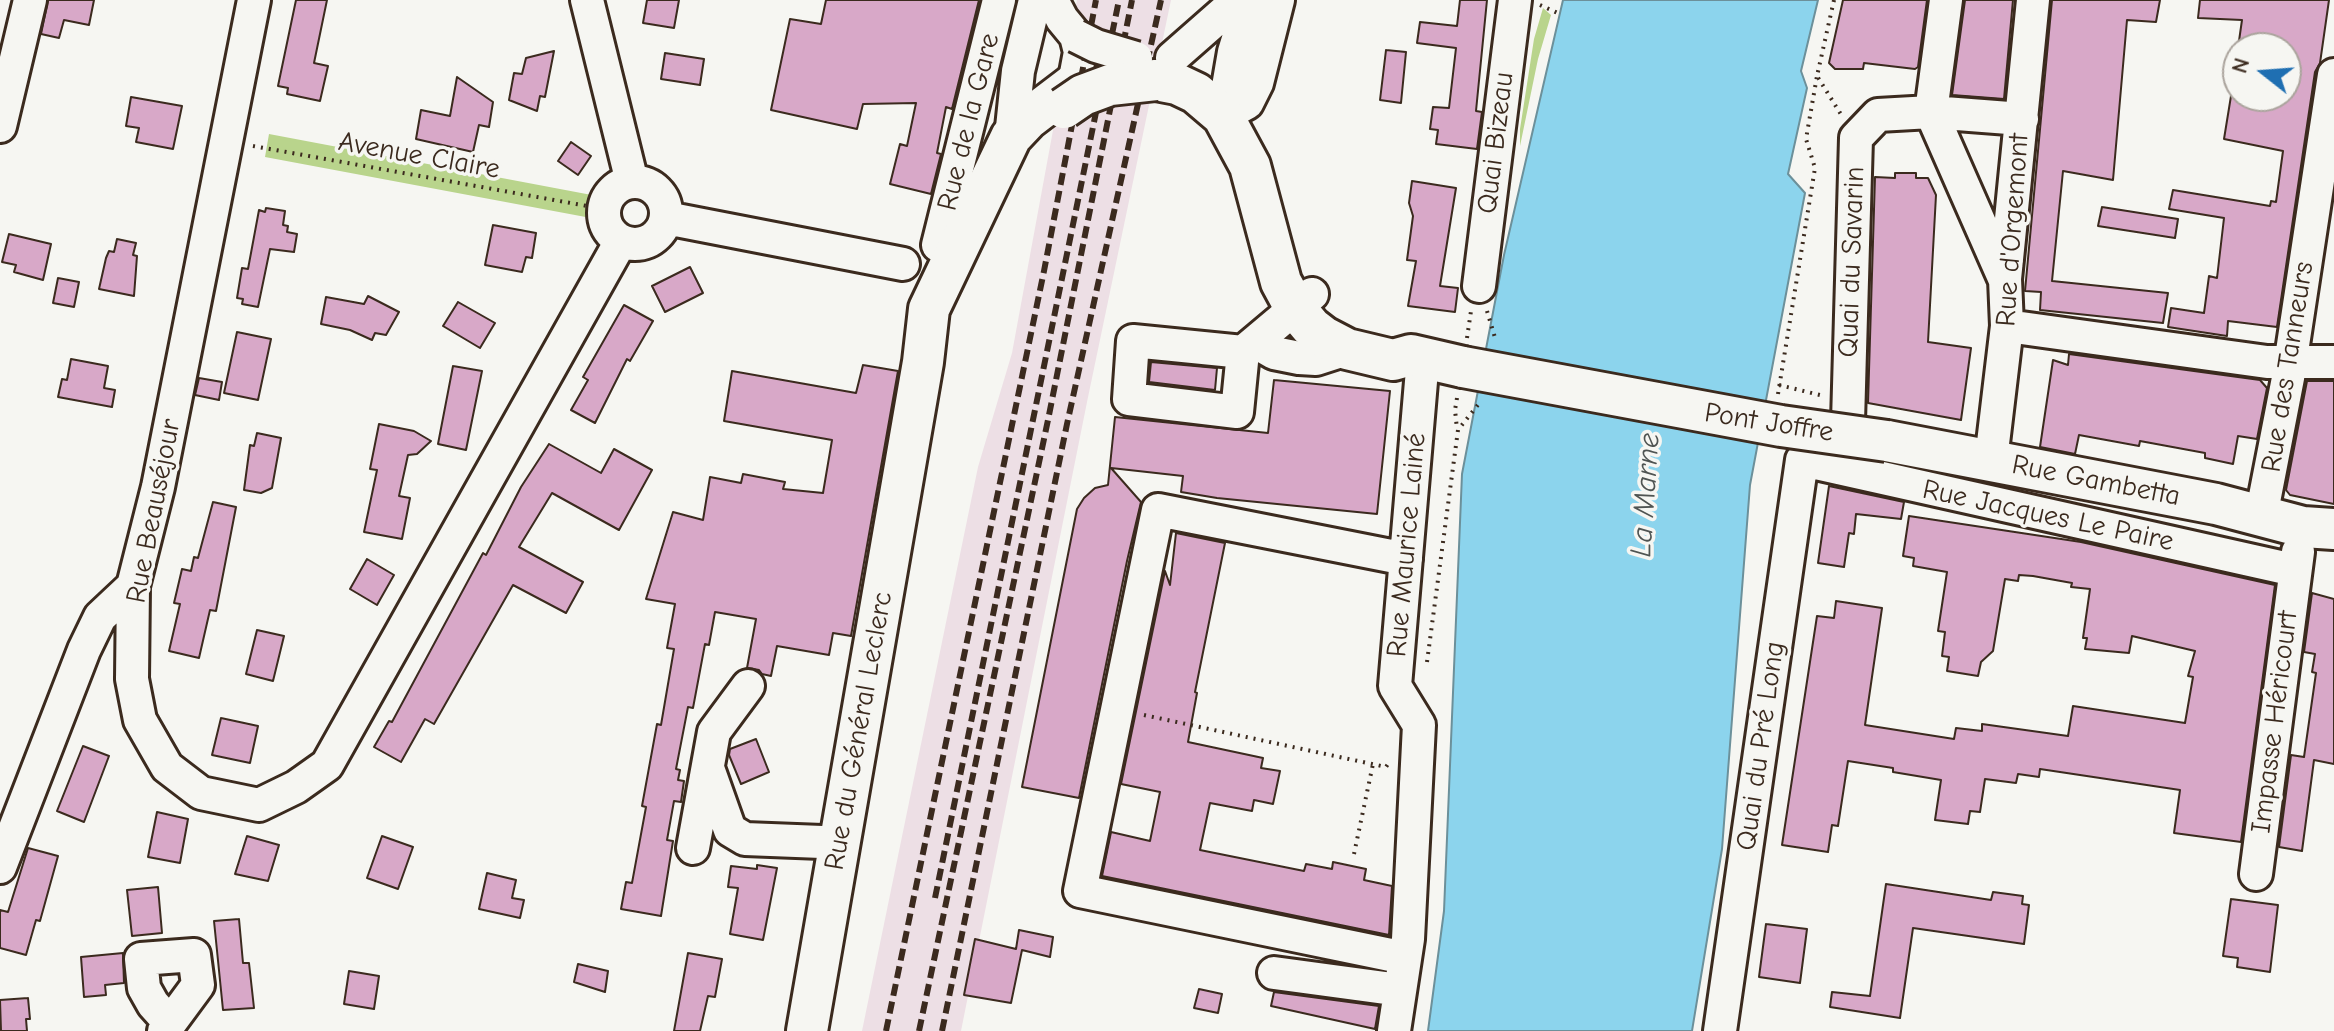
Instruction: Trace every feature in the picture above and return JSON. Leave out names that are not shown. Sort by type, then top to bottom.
[{"type":"main road","points":[[1041,114],[1156,63],[1177,84],[1196,93],[1233,102],[1261,132],[1304,301],[1324,337],[1347,349],[1393,360],[1417,357]]},
{"type":"main road","name":"Rue du Général Leclerc","points":[[807,1031],[910,430],[928,363],[934,278],[1008,186],[1041,114]]},
{"type":"main road","points":[[1304,301],[1322,308],[1337,321],[1397,343],[1417,357]]},
{"type":"main road","name":"Pont Joffre","points":[[1417,357],[1473,383],[1887,441]]},
{"type":"main road","name":"Rue Gambetta","points":[[1887,441],[2216,504],[2324,533]]},
{"type":"street","points":[[0,126],[30,0]]},
{"type":"street","name":"Rue Beauséjour","points":[[254,0],[158,487],[133,586],[132,679],[140,720],[167,767],[201,793],[259,805],[296,787],[327,765],[621,241]]},
{"type":"street","points":[[587,0],[632,182]]},
{"type":"street","name":"Rue de la Gare","points":[[934,278],[999,0]]},
{"type":"street","name":"Rue de la Gare","points":[[1035,0],[1018,71],[1041,114]]},
{"type":"street","points":[[1041,114],[1080,52],[1076,36],[1052,0]]},
{"type":"street","points":[[1076,36],[1096,46],[1156,63],[1238,0]]},
{"type":"street","points":[[1233,102],[1234,52],[1250,0]]},
{"type":"street","points":[[1233,102],[1262,0]]},
{"type":"street","points":[[1233,102],[1264,62],[1278,0]]},
{"type":"street","points":[[1946,0],[1931,112],[2005,279]]},
{"type":"street","name":"Rue d'Orgemont","points":[[1991,460],[2007,326],[2005,279],[2033,0]]},
{"type":"street","name":"Quai Bizeau","points":[[1479,286],[1528,2]]},
{"type":"street","name":"Rue des Tanneurs","points":[[2261,517],[2290,363],[2334,75]]},
{"type":"street","name":"Quai du Savarin","points":[[1847,472],[1856,138],[1878,115],[1931,112],[2022,119]]},
{"type":"street","points":[[632,182],[643,183],[661,196],[666,207],[663,227],[649,241],[640,244],[621,241],[611,233],[605,222],[604,209],[613,191],[632,182]]},
{"type":"street","points":[[666,218],[934,278]]},
{"type":"street","points":[[1304,301],[1249,347],[1316,359],[1347,349]]},
{"type":"street","points":[[2007,326],[2290,363],[2334,362]]},
{"type":"street","name":"Rue Maurice Lainé","points":[[1417,357],[1406,559],[1395,686],[1419,725]]},
{"type":"street","name":"Rue Jacques Le Paire","points":[[1802,460],[2294,570]]},
{"type":"street","name":"Quai du Pré Long","points":[[1720,1031],[1802,460]]},
{"type":"street","points":[[1405,958],[1080,891],[1158,510],[1406,559]]},
{"type":"street","name":"Impasse Héricourt","points":[[2256,874],[2294,570],[2324,533]]},
{"type":"street","points":[[4,858],[84,650],[100,617],[133,586]]},
{"type":"street","points":[[693,848],[714,732],[748,686]]},
{"type":"street","points":[[1394,1031],[1405,958],[1419,725]]},
{"type":"street","points":[[708,768],[730,830],[745,839],[822,842],[839,846]]},
{"type":"street","points":[[1274,973],[1400,990]]},
{"type":"path","points":[[1777,400],[1815,168],[1806,139],[1834,0]]},
{"type":"path","points":[[1528,2],[1560,14]]},
{"type":"path","points":[[1817,76],[1856,138]]},
{"type":"path","name":"Avenue Claire","points":[[227,142],[604,209]]},
{"type":"path","points":[[1479,286],[1497,343]]},
{"type":"path","points":[[1427,666],[1458,430],[1473,383]]},
{"type":"path","points":[[1779,385],[1848,402]]},
{"type":"path","points":[[1455,410],[1458,430]]},
{"type":"path","points":[[1117,709],[1386,767],[1419,725]]},
{"type":"path","points":[[1354,854],[1373,764]]},
{"type":"shaded area","points":[[1077,0],[1171,0],[961,1031],[862,1031],[978,467],[1012,353]]},
{"type":"green space","points":[[1543,8],[1551,15],[1538,59],[1520,146],[1534,39]]},
{"type":"green space","points":[[269,134],[597,196],[591,218],[265,157]]},
{"type":"water","name":"La Marne","points":[[1563,0],[1818,0],[1801,71],[1807,88],[1788,174],[1805,193],[1750,485],[1722,849],[1692,1031],[1428,1031],[1444,911],[1462,474],[1504,255]]},
{"type":"building","points":[[48,0],[94,0],[89,25],[64,20],[59,38],[41,34]]},
{"type":"building","points":[[296,0],[327,0],[314,63],[328,66],[320,101],[287,94],[288,88],[278,86]]},
{"type":"building","points":[[647,0],[679,0],[674,28],[643,23]]},
{"type":"building","points":[[826,0],[979,0],[952,109],[946,107],[937,153],[941,154],[931,194],[890,184],[900,144],[907,146],[916,103],[863,104],[857,129],[771,110],[790,19],[821,24]]},
{"type":"building","points":[[1460,0],[1487,0],[1476,111],[1482,112],[1477,149],[1436,144],[1438,130],[1430,129],[1433,107],[1449,108],[1456,48],[1417,43],[1420,22],[1457,26]]},
{"type":"building","points":[[1843,0],[1927,0],[1918,67],[1864,63],[1863,69],[1835,69],[1829,63]]},
{"type":"building","points":[[1965,0],[2013,0],[2004,99],[1952,95]]},
{"type":"building","points":[[2052,0],[2160,0],[2156,22],[2127,20],[2113,180],[2063,171],[2052,281],[2168,293],[2163,323],[2040,310],[2041,292],[2025,291]]},
{"type":"building","points":[[2200,0],[2329,0],[2320,63],[2315,72],[2277,327],[2228,321],[2227,336],[2168,327],[2171,308],[2204,313],[2209,276],[2217,278],[2224,218],[2169,209],[2173,190],[2270,206],[2271,201],[2276,202],[2283,151],[2224,139],[2228,112],[2302,112],[2302,32],[2240,32],[2242,20],[2198,18]]},
{"type":"building","points":[[1386,50],[1406,52],[1401,103],[1380,100]]},
{"type":"building","points":[[554,51],[545,97],[540,96],[537,111],[509,100],[514,73],[522,74],[526,58]]},
{"type":"building","points":[[665,53],[704,59],[700,85],[661,79]]},
{"type":"building","points":[[457,77],[493,102],[489,127],[479,125],[473,152],[416,139],[421,110],[450,116]]},
{"type":"building","points":[[131,97],[182,106],[173,149],[136,142],[139,128],[126,126]]},
{"type":"building","points":[[571,142],[591,156],[578,175],[558,161]]},
{"type":"building","points":[[1895,173],[1916,173],[1916,178],[1928,178],[1936,195],[1928,342],[1971,348],[1961,420],[1868,403],[1875,177],[1895,178]]},
{"type":"building","points":[[1412,181],[1456,188],[1440,286],[1458,288],[1455,312],[1408,306],[1416,261],[1407,260],[1413,216],[1409,203]]},
{"type":"building","points":[[2102,207],[2178,219],[2175,238],[2098,226]]},
{"type":"building","points":[[266,208],[285,211],[283,225],[288,226],[287,232],[297,234],[294,252],[270,249],[258,307],[242,304],[243,299],[237,298],[242,268],[248,269],[259,210],[265,212]]},
{"type":"building","points":[[493,225],[536,233],[532,258],[526,257],[522,272],[485,265]]},
{"type":"building","points":[[9,234],[51,244],[43,280],[14,272],[16,265],[2,262]]},
{"type":"building","points":[[117,239],[136,243],[133,255],[137,256],[134,296],[99,289],[106,258],[109,251],[114,252]]},
{"type":"building","points":[[690,267],[703,293],[665,312],[652,286]]},
{"type":"building","points":[[58,278],[79,282],[74,307],[53,303]]},
{"type":"building","points":[[368,296],[399,312],[386,335],[375,333],[372,340],[350,330],[321,324],[326,297],[364,304]]},
{"type":"building","points":[[458,302],[495,323],[480,348],[443,326]]},
{"type":"building","points":[[624,305],[653,321],[630,361],[627,359],[595,423],[571,410],[588,380],[583,377]]},
{"type":"building","points":[[237,332],[271,339],[258,400],[224,393]]},
{"type":"building","points":[[2069,354],[2260,380],[2267,388],[2257,439],[2238,436],[2233,464],[2205,458],[2205,453],[2140,441],[2139,446],[2079,435],[2075,454],[2040,447],[2053,360],[2068,365]]},
{"type":"building","points":[[71,359],[108,366],[104,388],[115,390],[112,407],[58,397],[62,379],[67,380]]},
{"type":"building","points":[[1151,362],[1217,368],[1215,390],[1149,382]]},
{"type":"building","points":[[863,365],[898,371],[851,636],[833,633],[829,655],[777,646],[771,676],[747,668],[756,619],[715,612],[709,645],[705,644],[693,708],[688,707],[676,769],[680,770],[678,780],[684,781],[681,802],[674,801],[667,840],[673,841],[661,916],[621,909],[626,882],[632,883],[646,807],[642,806],[657,724],[661,725],[674,649],[667,648],[675,604],[646,599],[673,512],[703,520],[710,477],[741,483],[743,474],[785,482],[783,489],[823,493],[832,440],[724,421],[732,371],[856,393]]},
{"type":"building","points":[[453,366],[482,371],[466,450],[438,444]]},
{"type":"building","points":[[199,378],[222,382],[219,400],[195,395]]},
{"type":"building","points":[[1274,380],[1390,391],[1377,514],[1181,492],[1183,476],[1111,468],[1141,502],[1079,798],[1022,787],[1077,509],[1095,488],[1108,485],[1115,417],[1268,433]]},
{"type":"building","points":[[2307,381],[2334,381],[2334,504],[2290,495],[2286,490]]},
{"type":"building","points":[[379,424],[414,431],[431,441],[417,454],[408,455],[399,496],[410,498],[402,539],[364,532],[377,470],[370,469]]},
{"type":"building","points":[[257,433],[281,438],[272,488],[261,493],[244,490],[250,445],[254,446]]},
{"type":"building","points":[[549,444],[601,473],[614,449],[652,470],[619,530],[552,493],[519,547],[583,582],[566,613],[513,585],[434,724],[425,719],[401,762],[374,747],[389,721],[392,722],[483,553],[486,555],[521,487]]},
{"type":"building","points":[[1829,486],[1904,502],[1901,519],[1856,514],[1854,534],[1849,533],[1844,567],[1818,563]]},
{"type":"building","points":[[213,502],[236,507],[216,611],[210,610],[199,658],[169,651],[180,604],[174,603],[182,569],[191,571],[194,557],[198,558]]},
{"type":"building","points":[[1909,516],[2081,542],[2275,585],[2241,842],[2174,833],[2180,790],[2040,769],[2039,777],[2018,774],[2016,783],[1985,779],[1980,812],[1970,811],[1968,824],[1935,820],[1941,780],[1848,761],[1838,826],[1832,825],[1828,852],[1782,845],[1817,616],[1834,618],[1836,601],[1882,608],[1865,725],[1954,739],[1956,728],[1982,731],[1982,724],[2068,736],[2073,706],[2185,723],[2193,677],[2188,676],[2195,651],[2132,636],[2129,653],[2085,649],[2087,638],[2083,638],[2090,589],[2071,587],[2072,583],[2019,575],[2018,581],[2005,579],[1993,651],[1981,662],[1978,676],[1947,671],[1949,657],[1942,656],[1945,632],[1938,631],[1947,572],[1913,566],[1914,558],[1903,556]]},
{"type":"building","points":[[1176,533],[1225,543],[1188,742],[1263,758],[1261,768],[1280,771],[1273,804],[1254,800],[1252,811],[1210,803],[1200,850],[1304,871],[1306,864],[1332,869],[1333,862],[1366,869],[1364,880],[1392,886],[1389,935],[1102,876],[1111,832],[1150,841],[1160,792],[1121,784],[1165,571],[1170,585]]},
{"type":"building","points":[[367,559],[394,575],[377,605],[350,589]]},
{"type":"building","points":[[2312,593],[2334,599],[2334,764],[2314,760],[2302,851],[2279,847],[2291,755],[2304,757],[2316,673],[2312,672],[2315,654],[2304,652]]},
{"type":"building","points":[[257,630],[284,636],[273,681],[246,674]]},
{"type":"building","points":[[221,718],[258,726],[250,763],[212,755]]},
{"type":"building","points":[[756,739],[769,772],[741,784],[729,755],[730,749]]},
{"type":"building","points":[[83,746],[109,756],[84,822],[57,811]]},
{"type":"building","points":[[157,812],[188,819],[180,863],[148,857]]},
{"type":"building","points":[[247,836],[279,845],[268,881],[235,874]]},
{"type":"building","points":[[382,836],[413,847],[398,889],[367,878]]},
{"type":"building","points":[[28,848],[58,856],[40,921],[36,920],[26,955],[0,948],[0,910],[8,912]]},
{"type":"building","points":[[757,865],[777,868],[763,940],[730,934],[738,888],[728,887],[731,866],[757,869]]},
{"type":"building","points":[[487,873],[516,880],[512,898],[524,900],[520,918],[479,909]]},
{"type":"building","points":[[1886,884],[1991,900],[1993,892],[2023,896],[2022,904],[2029,905],[2024,944],[1913,928],[1900,1018],[1830,1007],[1832,992],[1870,996]]},
{"type":"building","points":[[158,887],[162,933],[132,936],[127,890]]},
{"type":"building","points":[[2231,899],[2278,905],[2270,972],[2237,967],[2238,958],[2223,956]]},
{"type":"building","points":[[239,919],[243,963],[249,963],[254,1008],[223,1010],[214,921]]},
{"type":"building","points":[[1766,924],[1807,929],[1800,983],[1759,977]]},
{"type":"building","points":[[1019,930],[1053,937],[1050,957],[1022,950],[1011,1003],[964,995],[975,939],[1016,949]]},
{"type":"building","points":[[123,953],[124,983],[105,985],[106,995],[84,997],[81,957]]},
{"type":"building","points":[[688,953],[722,959],[715,997],[708,996],[700,1031],[674,1031]]},
{"type":"building","points":[[578,964],[608,971],[605,992],[574,982]]},
{"type":"building","points":[[349,971],[379,976],[374,1009],[344,1004]]},
{"type":"building","points":[[1199,989],[1222,994],[1218,1013],[1194,1008]]},
{"type":"building","points":[[1274,992],[1379,1006],[1375,1029],[1271,1006]]},
{"type":"building","points":[[28,998],[30,1019],[26,1019],[27,1031],[1,1031],[0,1000]]},
{"type":"railway","points":[[886,1031],[1044,271],[1096,0]]},
{"type":"railway","points":[[935,898],[1119,0]]},
{"type":"railway","points":[[919,1031],[1048,420],[1132,0]]},
{"type":"railway","points":[[942,1031],[1067,424],[1161,0]]}]
